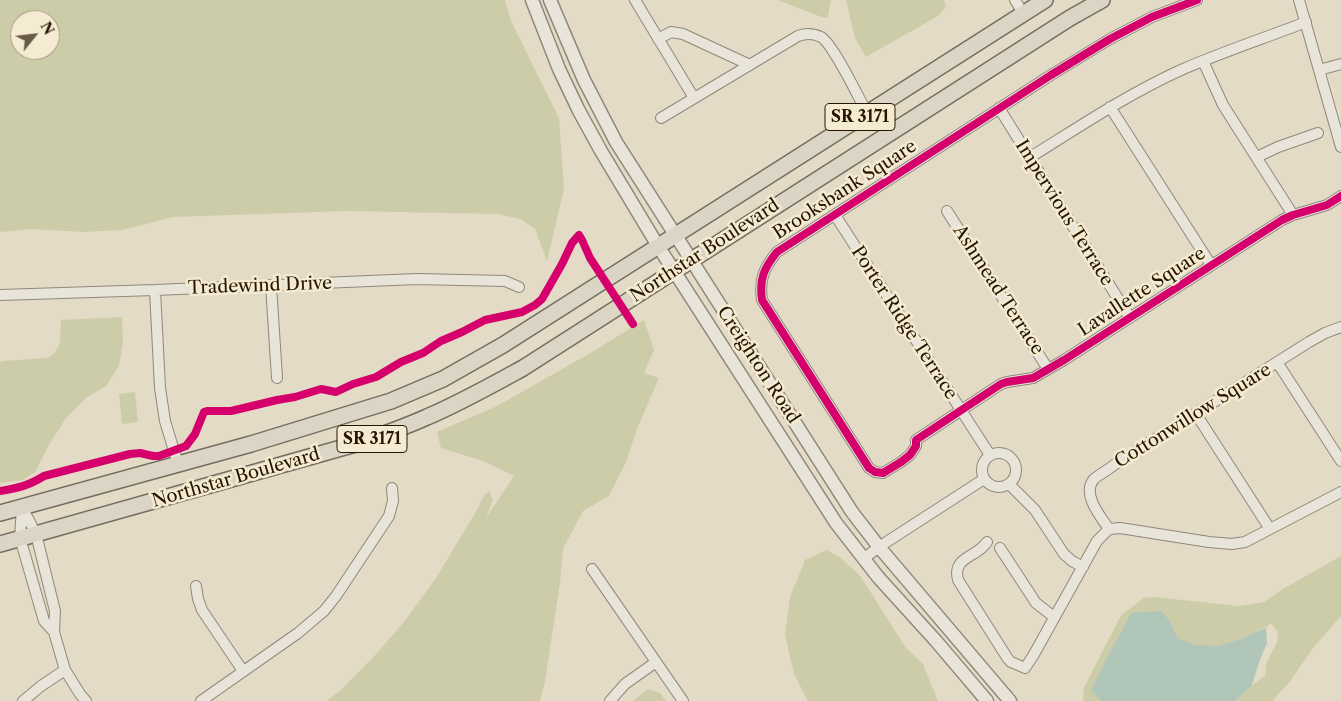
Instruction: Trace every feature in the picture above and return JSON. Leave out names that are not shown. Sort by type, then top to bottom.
[{"type":"main road","name":"Northstar Boulevard","points":[[0,513],[349,414],[391,401],[443,379],[504,345],[867,113],[1019,6],[1045,0]]},
{"type":"main road","name":"Northstar Boulevard","points":[[0,544],[359,443],[394,431],[459,402],[523,368],[1062,23],[1102,0]]},
{"type":"street","name":"Creighton Road","points":[[532,0],[559,69],[601,152],[658,246],[836,523],[878,577],[987,701]]},
{"type":"street","name":"Creighton Road","points":[[550,0],[584,80],[627,160],[852,512],[879,547],[1010,701]]},
{"type":"street","points":[[635,0],[694,98]]},
{"type":"street","name":"Brooksbank Square","points":[[961,412],[916,440],[916,446],[910,455],[901,462],[882,473],[874,472],[869,468],[762,300],[762,278],[769,262],[777,252],[999,108],[1110,39],[1152,17],[1197,0]]},
{"type":"street","points":[[1299,0],[1341,147]]},
{"type":"street","points":[[1029,158],[1110,107],[1159,81],[1204,61],[1306,22]]},
{"type":"street","points":[[658,39],[671,32],[683,34],[750,65]]},
{"type":"street","points":[[661,118],[798,36],[809,34],[820,37],[830,46],[867,113]]},
{"type":"street","points":[[1204,61],[1223,105],[1293,214]]},
{"type":"street","points":[[1319,70],[1341,64]]},
{"type":"street","points":[[1110,107],[1211,265]]},
{"type":"street","name":"Impervious Terrace","points":[[999,108],[1130,318]]},
{"type":"street","points":[[1257,158],[1278,147],[1318,133]]},
{"type":"street","name":"Lavallette Square","points":[[961,412],[1007,382],[1033,378],[1282,220],[1293,214],[1326,204],[1341,196]]},
{"type":"street","name":"Ashmead Terrace","points":[[947,211],[1048,369]]},
{"type":"street","name":"Porter Ridge Terrace","points":[[835,215],[990,455]]},
{"type":"street","name":"Tradewind Drive","points":[[0,294],[271,286],[417,279],[505,281],[520,287]]},
{"type":"street","points":[[271,286],[276,378]]},
{"type":"street","points":[[155,290],[160,388],[165,422],[178,464]]},
{"type":"street","name":"Cottonwillow Square","points":[[1109,529],[1091,501],[1090,493],[1093,480],[1309,342],[1341,327]]},
{"type":"street","points":[[1277,362],[1341,461]]},
{"type":"street","points":[[1196,414],[1270,530]]},
{"type":"street","points":[[1003,453],[1014,461],[1016,474],[1009,484],[996,487],[984,479],[982,466],[990,455],[1003,453]]},
{"type":"street","points":[[864,558],[984,479]]},
{"type":"street","points":[[1009,484],[1035,510],[1064,554],[1083,567]]},
{"type":"street","points":[[201,701],[315,619],[336,596],[389,516],[393,501],[392,488]]},
{"type":"street","points":[[987,542],[983,548],[958,565],[958,580],[1008,659],[1025,668],[1097,541],[1109,529],[1120,528],[1232,544],[1244,542],[1270,530],[1341,492]]},
{"type":"street","points":[[22,507],[36,534],[55,611],[54,632],[65,670],[86,701]]},
{"type":"street","points":[[22,507],[20,538],[44,621],[54,632]]},
{"type":"street","points":[[1000,548],[1036,603],[1054,618]]},
{"type":"street","points":[[592,569],[682,701]]},
{"type":"street","points":[[196,586],[202,610],[243,671]]},
{"type":"street","points":[[610,701],[625,684],[656,662]]},
{"type":"street","points":[[23,701],[65,670]]},
{"type":"green space","points":[[0,0],[505,0],[511,21],[559,118],[564,189],[547,261],[535,229],[520,219],[498,214],[346,211],[173,217],[122,230],[83,232],[32,229],[0,232]]},
{"type":"green space","points":[[778,0],[831,0],[828,17],[824,18]]},
{"type":"green space","points":[[846,0],[944,0],[946,6],[938,16],[866,57],[855,38]]},
{"type":"green space","points":[[122,317],[123,342],[119,366],[106,386],[86,398],[66,418],[35,472],[23,480],[0,483],[0,362],[47,358],[54,354],[60,343],[61,320]]},
{"type":"green space","points":[[644,320],[654,350],[644,373],[659,378],[637,429],[626,462],[609,496],[583,511],[563,549],[560,583],[545,681],[540,701],[327,701],[341,690],[404,622],[436,578],[484,495],[489,491],[493,500],[486,518],[514,476],[483,461],[441,448],[437,432],[497,406]]},
{"type":"green space","points":[[135,392],[138,422],[122,424],[119,394]]},
{"type":"green space","points":[[827,550],[841,558],[861,577],[906,648],[923,664],[938,701],[808,701],[794,674],[785,635],[790,597],[805,560]]},
{"type":"green space","points":[[1341,556],[1341,616],[1313,648],[1289,683],[1272,701],[1235,701],[1265,676],[1266,664],[1277,642],[1278,632],[1271,623],[1254,634],[1224,645],[1209,647],[1180,640],[1169,620],[1131,613],[1092,690],[1101,701],[1083,701],[1084,688],[1121,615],[1144,598],[1154,597],[1239,606],[1264,602]]},
{"type":"green space","points":[[648,689],[660,693],[666,701],[633,701]]},
{"type":"shaded area","points":[[1161,611],[1169,620],[1178,638],[1195,645],[1218,646],[1241,639],[1266,628],[1267,643],[1252,685],[1235,701],[1101,701],[1091,690],[1131,613]]},
{"type":"cycle path","points":[[1197,0],[1152,17],[1110,39],[777,252],[772,258],[762,280],[762,300],[869,468],[875,472],[883,473],[910,455],[916,446],[916,440],[1001,384],[1033,378],[1282,220],[1327,205],[1341,196]]},
{"type":"cycle path","points":[[0,491],[23,486],[44,476],[130,454],[140,453],[159,456],[186,446],[195,434],[204,412],[207,411],[231,411],[295,397],[321,389],[336,392],[353,384],[376,377],[401,362],[423,353],[441,341],[485,320],[522,312],[535,305],[542,299],[572,243],[579,235],[590,258],[633,324]]}]
